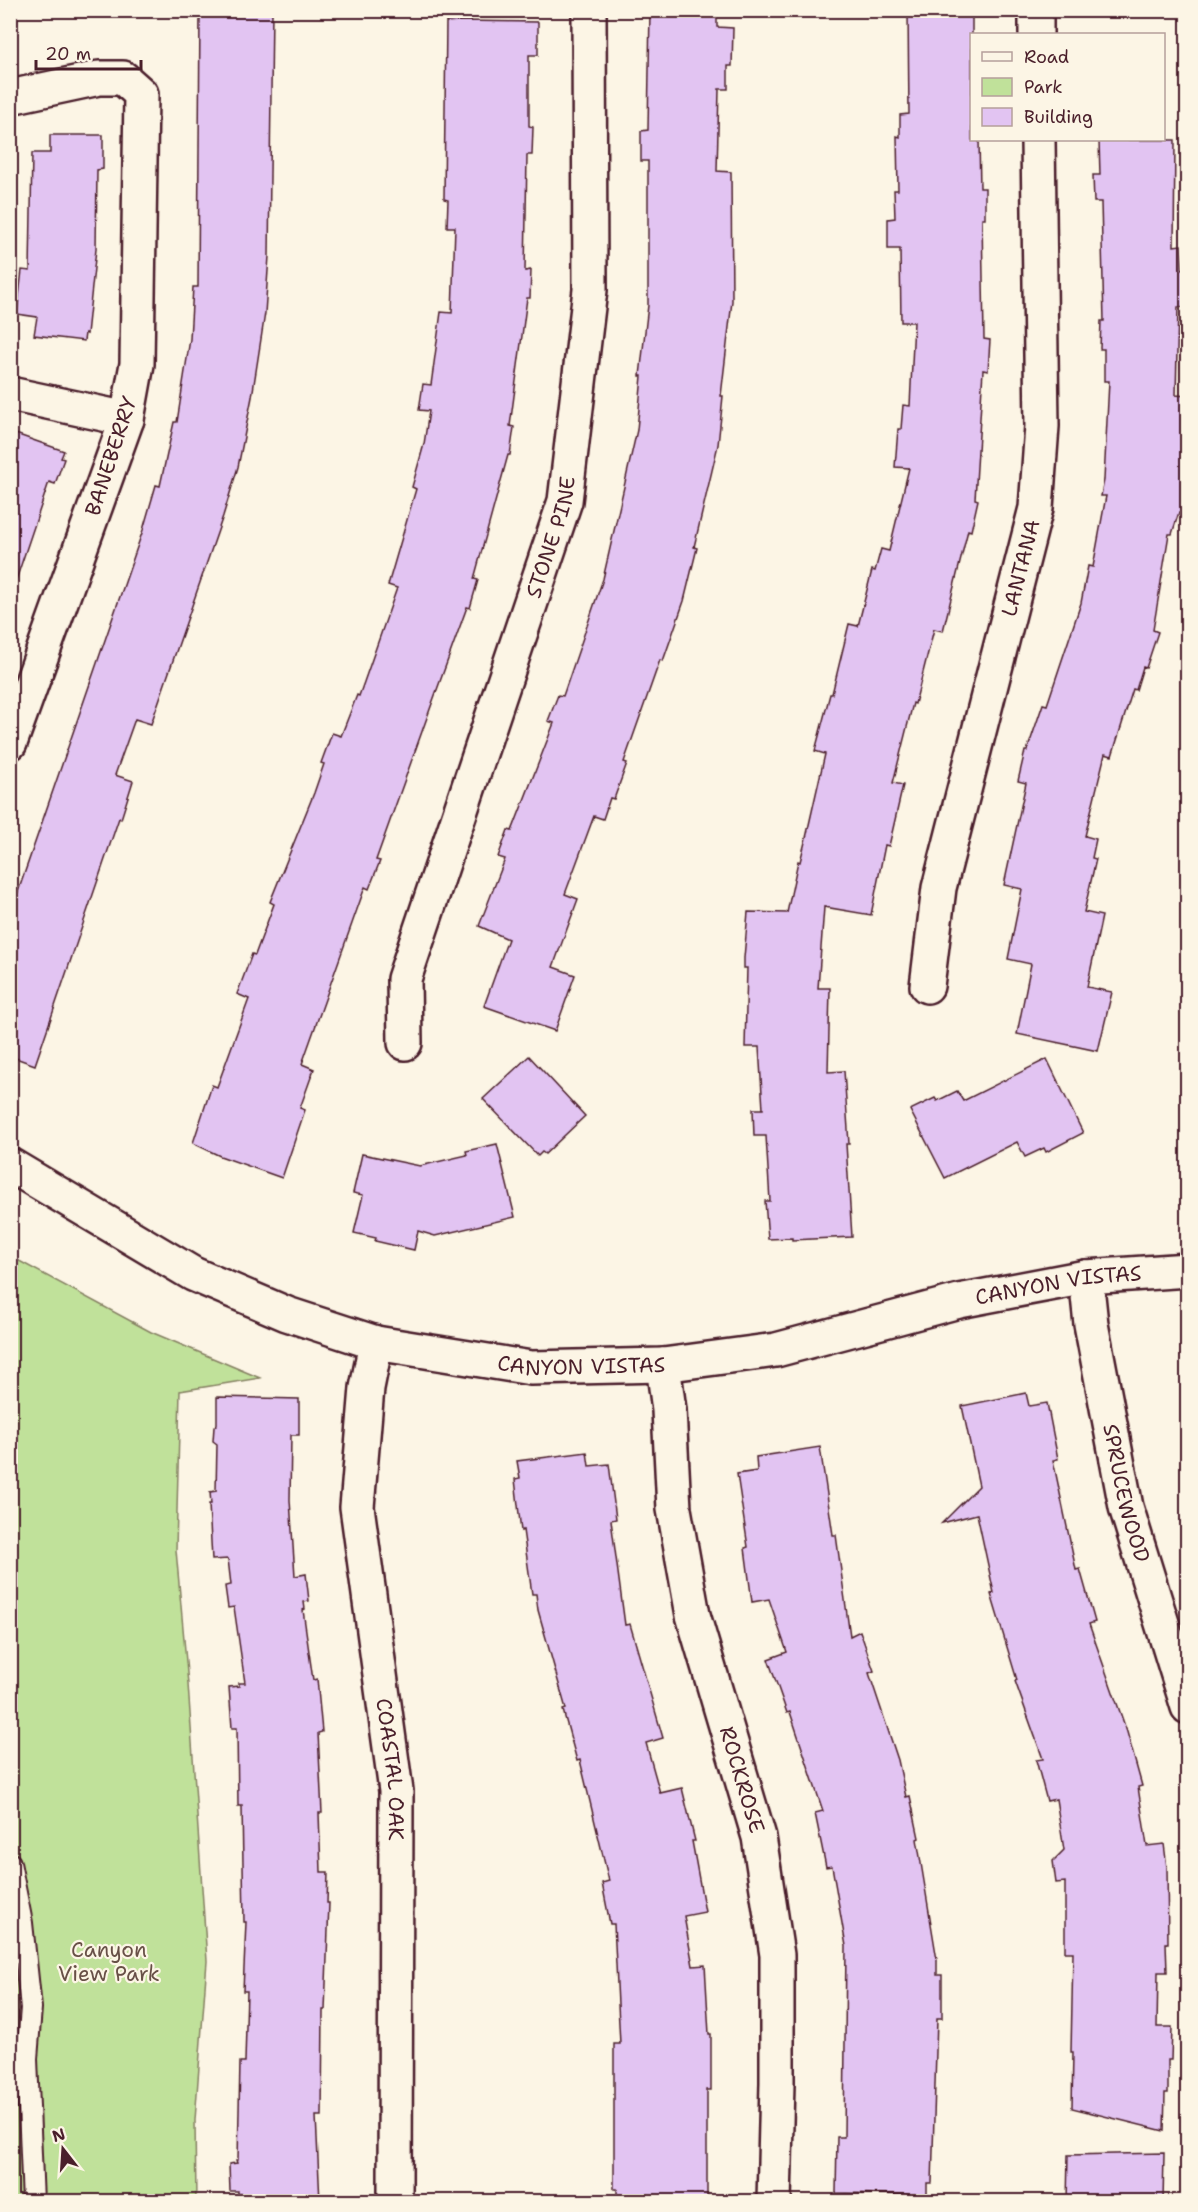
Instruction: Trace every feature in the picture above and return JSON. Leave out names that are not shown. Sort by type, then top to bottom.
[{"type":"street","name":"STONE PINE","points":[[405,1043],[404,979],[565,501],[590,290],[589,10]]},
{"type":"street","points":[[1036,10],[1036,33]]},
{"type":"street","name":"BANEBERRY","points":[[10,97],[99,78],[123,78],[141,94],[137,364],[127,419],[18,698],[10,743]]},
{"type":"street","name":"LANTANA","points":[[927,986],[939,888],[1036,508],[1042,426],[1038,141]]},
{"type":"street","points":[[10,394],[127,419]]},
{"type":"street","name":"CANYON VISTAS","points":[[10,1165],[193,1274],[287,1314],[376,1343],[531,1368],[663,1365],[776,1350],[959,1300],[1086,1277],[1188,1270]]},
{"type":"street","name":"SPRUCEWOOD","points":[[1086,1277],[1090,1324],[1126,1507],[1188,1707]]},
{"type":"street","name":"COASTAL OAK","points":[[376,1343],[367,1388],[357,1507],[396,1791],[393,2177],[395,2202]]},
{"type":"street","name":"ROCKROSE","points":[[663,1365],[669,1410],[674,1509],[693,1615],[759,1837],[777,1955],[774,2202]]},
{"type":"lane","points":[[10,1863],[22,1923],[31,2008],[27,2059],[33,2202]]},
{"type":"green space","name":"Canyon View Park","points":[[10,1256],[151,1332],[260,1378],[180,1391],[176,1550],[188,1684],[207,1961],[195,2120],[196,2201],[11,2201]]},
{"type":"building","points":[[205,10],[272,10],[269,256],[265,313],[252,397],[238,467],[223,516],[151,724],[135,719],[115,775],[133,781],[35,1065],[10,1056],[10,915],[143,530],[156,485],[160,486],[174,422],[177,422],[190,339],[193,287],[198,287],[200,13],[205,13]]},
{"type":"building","points":[[650,10],[717,10],[717,27],[733,28],[732,66],[728,66],[728,89],[719,89],[717,171],[731,172],[732,301],[718,445],[694,547],[697,548],[684,601],[663,661],[660,660],[624,762],[627,763],[614,799],[610,798],[603,819],[594,816],[565,894],[578,899],[553,967],[575,975],[555,1031],[484,1006],[508,939],[479,926],[505,859],[498,857],[508,830],[512,831],[554,723],[548,721],[558,695],[563,696],[603,579],[637,430],[648,305],[648,161],[641,161],[641,131],[648,130]]},
{"type":"building","points":[[908,10],[972,10],[970,141],[979,141],[980,188],[985,188],[985,218],[982,218],[984,339],[990,340],[988,371],[983,370],[975,499],[978,500],[971,531],[968,530],[943,631],[934,629],[915,704],[913,703],[893,783],[903,785],[889,846],[885,845],[871,915],[824,907],[818,988],[830,988],[828,1072],[844,1071],[852,1237],[768,1239],[765,1201],[770,1201],[766,1136],[754,1136],[753,1109],[763,1109],[759,1047],[745,1047],[747,968],[744,968],[744,958],[748,912],[787,913],[825,754],[815,751],[849,624],[858,626],[872,570],[875,571],[881,549],[889,551],[909,468],[895,467],[898,429],[901,429],[903,405],[910,406],[914,322],[901,322],[900,249],[888,249],[888,219],[895,218],[894,190],[898,190],[897,136],[900,137],[900,115],[909,114]]},
{"type":"building","points":[[446,22],[538,22],[538,55],[529,55],[529,126],[533,127],[532,155],[527,155],[525,271],[531,270],[530,298],[527,298],[510,426],[514,427],[510,455],[508,455],[474,579],[478,580],[470,608],[467,607],[376,860],[380,861],[369,889],[365,887],[302,1064],[314,1069],[300,1108],[305,1110],[282,1178],[220,1156],[193,1143],[212,1085],[217,1087],[249,999],[237,994],[252,954],[255,955],[274,904],[270,902],[314,793],[324,764],[321,763],[332,733],[341,736],[357,695],[359,696],[397,588],[388,585],[416,489],[412,487],[424,444],[429,411],[419,410],[423,384],[431,385],[441,312],[452,313],[455,227],[447,227],[448,200],[444,199]]},
{"type":"building","points":[[50,135],[103,135],[103,169],[97,170],[96,249],[87,334],[85,333],[84,341],[34,335],[37,317],[17,314],[22,270],[30,271],[32,153],[50,153]]},
{"type":"building","points":[[1175,140],[1174,246],[1181,245],[1182,269],[1186,269],[1186,307],[1178,307],[1176,395],[1188,396],[1188,485],[1181,513],[1179,512],[1172,534],[1169,534],[1153,630],[1158,632],[1146,668],[1143,667],[1136,690],[1133,689],[1112,756],[1105,754],[1085,836],[1096,839],[1092,858],[1096,859],[1084,912],[1102,916],[1087,987],[1112,992],[1098,1051],[1017,1034],[1031,964],[1008,959],[1022,889],[1004,885],[1026,783],[1018,781],[1025,751],[1027,751],[1043,704],[1047,705],[1081,603],[1088,566],[1093,567],[1106,496],[1101,496],[1104,480],[1109,381],[1104,381],[1104,349],[1100,349],[1101,321],[1104,321],[1101,202],[1094,202],[1093,175],[1100,175],[1099,141]]},
{"type":"building","points":[[10,432],[64,451],[61,458],[64,459],[55,484],[49,482],[15,583],[10,582]]},
{"type":"building","points":[[529,1056],[585,1116],[545,1154],[542,1152],[538,1156],[483,1099]]},
{"type":"building","points":[[1047,1059],[1083,1133],[1046,1152],[1044,1148],[1025,1157],[1017,1142],[945,1178],[910,1110],[957,1091],[963,1101]]},
{"type":"building","points":[[497,1144],[515,1217],[435,1236],[418,1231],[414,1250],[375,1241],[376,1238],[354,1233],[363,1195],[353,1193],[362,1154],[420,1166],[467,1155],[466,1151]]},
{"type":"building","points":[[1026,1393],[1029,1406],[1047,1403],[1058,1459],[1053,1460],[1076,1570],[1080,1569],[1095,1622],[1089,1624],[1127,1732],[1142,1786],[1138,1787],[1147,1846],[1164,1844],[1167,1868],[1167,1972],[1158,1972],[1157,2027],[1172,2027],[1171,2060],[1168,2060],[1168,2093],[1165,2093],[1164,2131],[1072,2108],[1073,1952],[1065,1952],[1065,1882],[1056,1883],[1053,1861],[1064,1850],[1056,1799],[1047,1801],[1036,1760],[1043,1759],[1015,1681],[1017,1680],[991,1594],[994,1593],[977,1514],[942,1523],[979,1486],[962,1406]]},
{"type":"building","points":[[217,1397],[299,1399],[299,1435],[291,1435],[290,1500],[295,1576],[306,1574],[309,1601],[304,1602],[305,1609],[303,1610],[313,1680],[317,1679],[322,1732],[318,1733],[322,1813],[319,1813],[321,1872],[328,1872],[327,1903],[329,1903],[325,2010],[323,2010],[322,2116],[316,2116],[320,2202],[242,2202],[242,2194],[238,2194],[238,2191],[230,2191],[229,2164],[237,2163],[236,2160],[238,2160],[240,2062],[245,2062],[247,1991],[243,1991],[246,1922],[244,1922],[242,1806],[238,1806],[237,1728],[232,1728],[229,1687],[245,1683],[234,1607],[228,1608],[225,1586],[231,1585],[228,1559],[212,1560],[209,1504],[211,1504],[210,1492],[216,1491],[217,1444],[213,1441],[214,1427],[217,1424]]},
{"type":"building","points":[[820,1447],[833,1535],[836,1535],[850,1636],[860,1631],[874,1671],[869,1673],[898,1760],[906,1797],[910,1796],[919,1838],[917,1839],[937,1960],[937,1975],[942,1975],[942,2018],[937,2018],[932,2183],[927,2183],[927,2195],[836,2193],[837,2137],[844,2137],[846,1946],[832,1866],[826,1867],[815,1813],[823,1811],[790,1712],[787,1713],[768,1659],[787,1652],[769,1599],[752,1602],[745,1548],[748,1547],[737,1474],[757,1471],[756,1457]]},
{"type":"building","points":[[587,1452],[589,1466],[609,1464],[616,1519],[611,1520],[625,1625],[630,1624],[663,1738],[646,1743],[660,1793],[682,1788],[695,1841],[692,1841],[705,1912],[684,1916],[693,1966],[705,1965],[709,2034],[711,2034],[711,2090],[707,2090],[707,2202],[617,2202],[617,2189],[614,2189],[614,2044],[620,2044],[614,1924],[610,1924],[602,1883],[609,1881],[580,1760],[577,1761],[563,1710],[566,1709],[538,1610],[536,1594],[532,1594],[515,1479],[520,1478],[517,1461]]},
{"type":"building","points":[[1164,2153],[1163,2202],[1067,2202],[1068,2155]]}]
